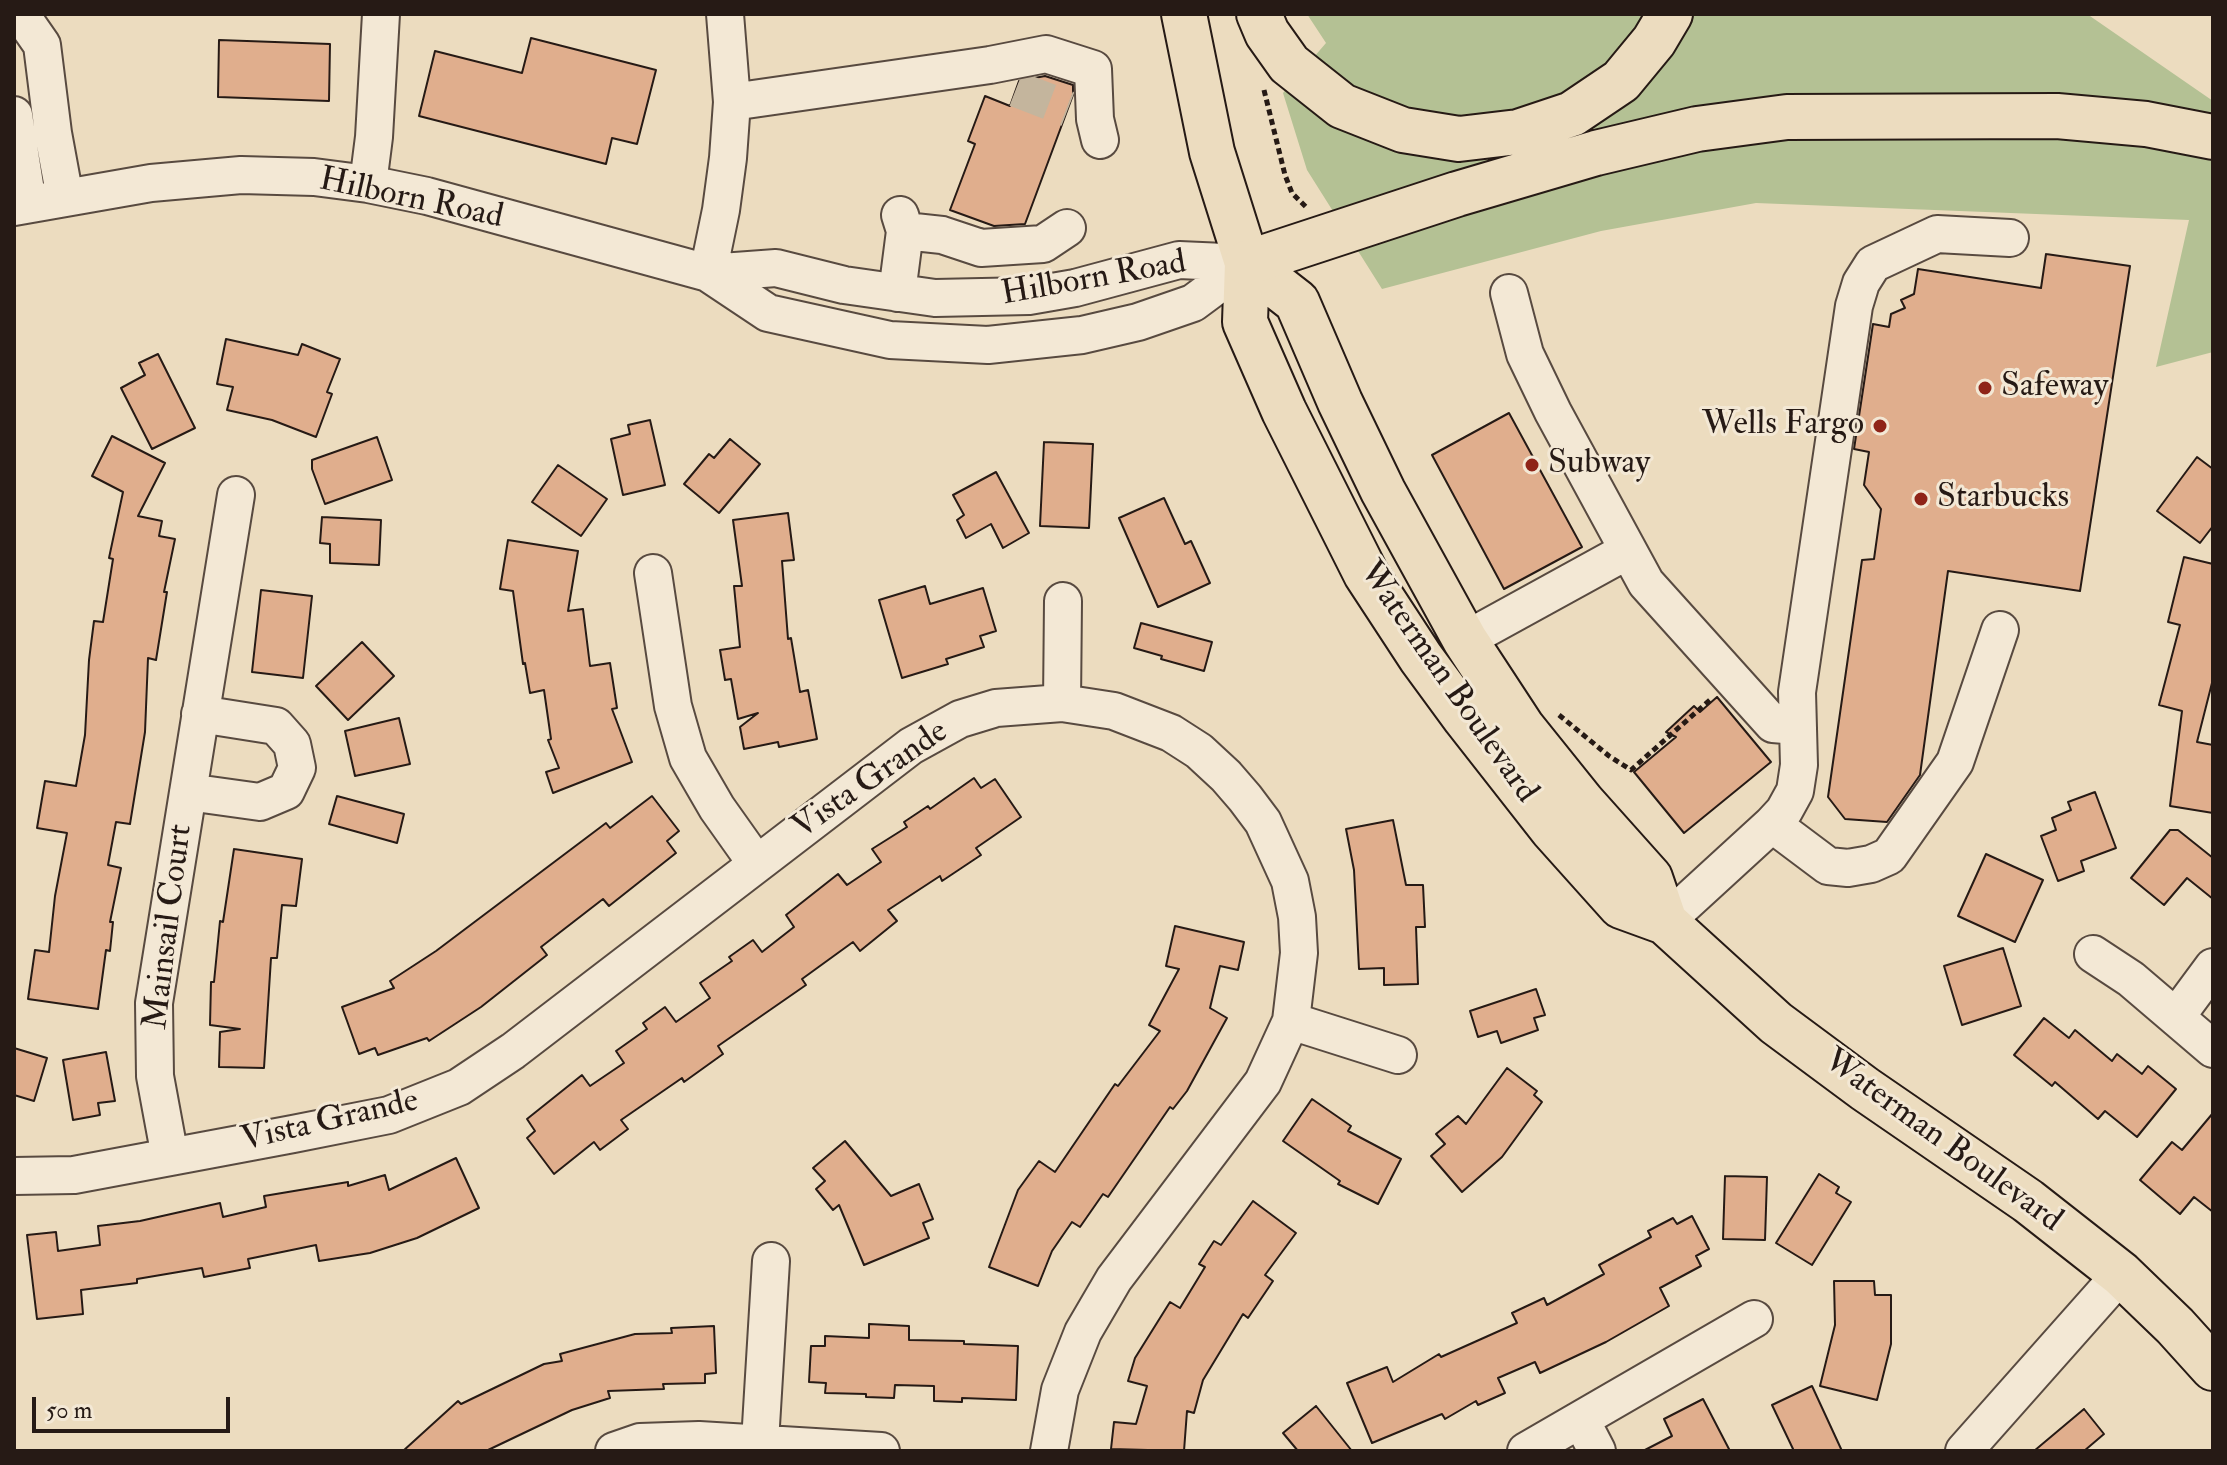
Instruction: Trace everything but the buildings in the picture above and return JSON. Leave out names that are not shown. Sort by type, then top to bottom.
[{"type":"main road","name":"Waterman Boulevard","points":[[1184,14],[1212,152],[1247,263],[1245,322],[1290,425],[1366,574],[1447,694],[1552,829],[1621,906],[1665,922],[1776,1023],[1865,1089],[2028,1201],[2121,1274],[2213,1368]]},
{"type":"main road","points":[[1259,14],[1267,33],[1289,64],[1342,106],[1403,130],[1459,139],[1518,132],[1572,114],[1621,81],[1654,41],[1670,14]]},
{"type":"main road","points":[[1247,263],[1540,170],[1697,129],[1787,117],[2057,116],[2146,124],[2213,137]]},
{"type":"main road","name":"Waterman Boulevard","points":[[1247,263],[1297,302],[1383,491],[1465,640],[1522,727],[1583,803],[1650,878],[1665,922]]},
{"type":"street","points":[[368,184],[381,14]]},
{"type":"street","points":[[708,273],[721,210],[732,102],[725,14]]},
{"type":"street","points":[[26,22],[42,45],[65,198]]},
{"type":"street","points":[[732,102],[942,71],[1003,77],[1046,54],[1093,69],[1088,122]]},
{"type":"street","points":[[14,115],[21,206]]},
{"type":"street","name":"Hilborn Road","points":[[21,206],[151,183],[241,175],[314,177],[368,184],[427,196],[708,273],[768,313],[890,340],[988,345],[1082,335],[1138,322],[1193,303],[1247,263]]},
{"type":"street","points":[[897,293],[902,223],[981,248],[1043,244],[1067,228]]},
{"type":"street","points":[[1665,922],[1772,824],[1784,811],[1795,791],[1799,765],[1797,692],[1854,306],[1861,283],[1873,264],[1937,234],[2010,238]]},
{"type":"street","name":"Hilborn Road","points":[[708,273],[776,268],[844,285],[935,298],[1029,296],[1089,285],[1179,260],[1247,263]]},
{"type":"street","points":[[1509,293],[1531,366],[1646,583],[1773,724],[1797,726]]},
{"type":"street","name":"Mainsail Court","points":[[170,1157],[155,1076],[154,1003],[236,495]]},
{"type":"street","points":[[1465,640],[1627,551]]},
{"type":"street","points":[[653,573],[673,706],[688,758],[717,808],[756,863]]},
{"type":"street","points":[[1062,703],[1063,601]]},
{"type":"street","points":[[1772,824],[1828,866],[1848,868],[1871,864],[1889,856],[1955,762],[2000,630]]},
{"type":"street","name":"Vista Grande","points":[[14,1176],[74,1175],[389,1115],[459,1087],[513,1051],[911,746],[960,719],[996,708],[1062,703],[1114,711],[1171,733],[1199,751],[1226,776],[1263,822],[1290,881],[1297,917],[1299,953],[1291,1021],[1263,1082],[1114,1279],[1083,1332],[1060,1390],[1049,1451]]},
{"type":"street","name":"Mainsail Court","points":[[188,792],[260,802],[286,791],[297,768],[292,744],[276,726],[200,714]]},
{"type":"street","points":[[2093,954],[2131,979],[2213,1049]]},
{"type":"street","points":[[2176,1017],[2213,967]]},
{"type":"street","points":[[1291,1021],[1398,1055]]},
{"type":"street","points":[[760,1442],[771,1261]]},
{"type":"street","points":[[1964,1451],[2121,1274]]},
{"type":"street","points":[[1526,1451],[1589,1436],[1754,1319]]},
{"type":"street","points":[[614,1451],[640,1442],[699,1440],[881,1451]]},
{"type":"path","points":[[1263,85],[1285,175],[1292,193],[1309,210]]},
{"type":"path","points":[[1552,712],[1567,720],[1609,756],[1631,770],[1718,693]]},
{"type":"green space","points":[[1307,14],[2087,14],[2213,101],[2213,352],[2156,367],[2189,220],[1756,203],[1601,231],[1382,289],[1307,170],[1283,93],[1326,43]]},
{"type":"tunnel","points":[[1016,89],[1068,109]]},
{"type":"place","name":"Safeway","points":[[1985,388]]},
{"type":"place","name":"Wells Fargo","points":[[1880,426]]},
{"type":"place","name":"Subway","points":[[1532,465]]},
{"type":"place","name":"Starbucks","points":[[1921,499]]}]
